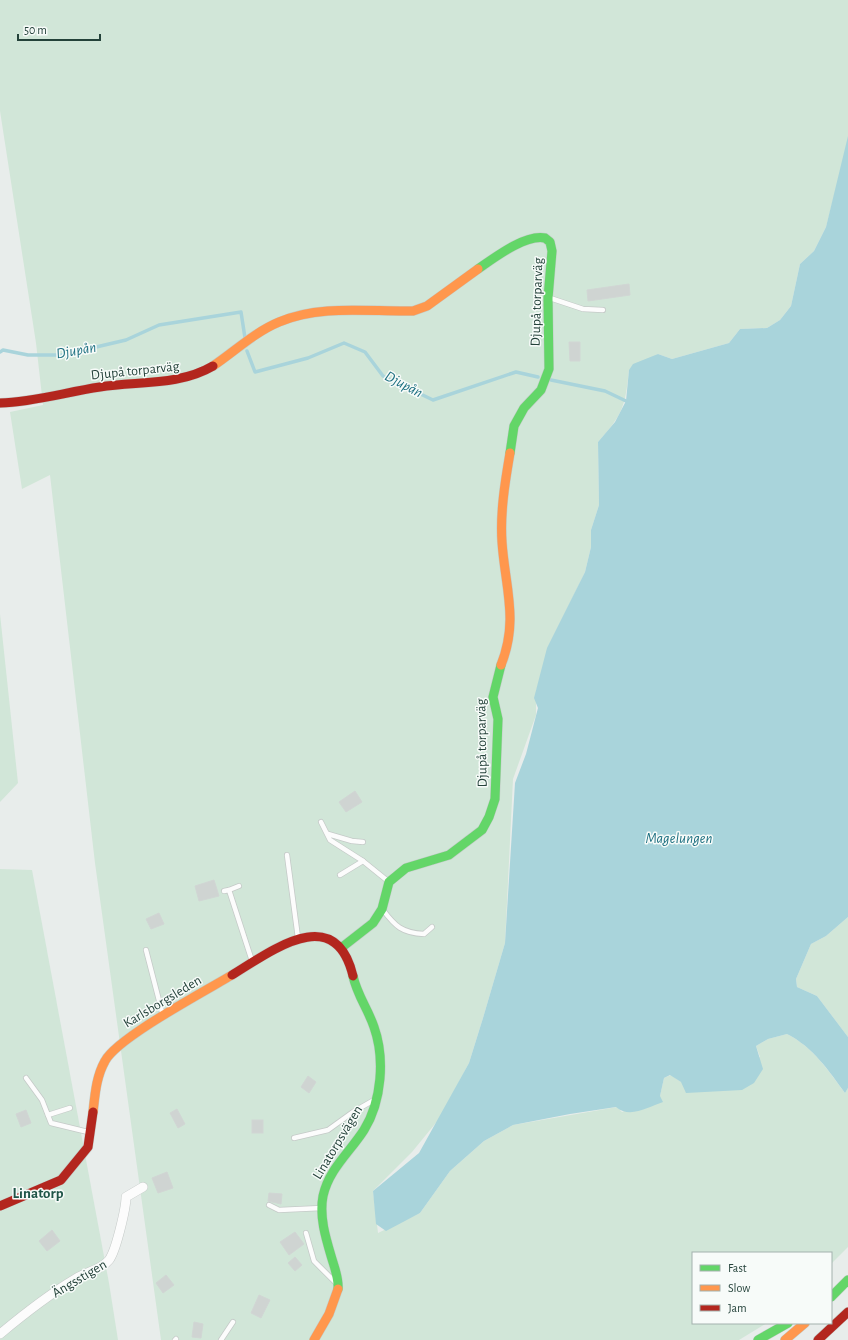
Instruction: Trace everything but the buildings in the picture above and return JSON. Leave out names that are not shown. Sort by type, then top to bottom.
[{"type":"main road","name":"Djupå torparväg","points":[[0,403],[112,385],[185,379],[202,372],[230,355],[268,327],[292,317],[321,312],[414,311],[427,306],[508,249],[535,237],[547,238],[552,251],[548,298],[550,370],[541,390],[524,408],[514,426],[506,478],[502,541],[511,616],[508,647],[499,670],[493,697],[498,719],[495,799],[489,817],[482,830],[466,843],[449,855],[406,868],[389,882]]},
{"type":"main road","points":[[341,948],[373,922],[382,909],[389,882]]},
{"type":"main road","name":"Karlsborgsleden","points":[[0,1206],[61,1180],[88,1147],[96,1085],[105,1060],[125,1040],[253,962],[298,938],[313,937],[337,944],[341,948]]},
{"type":"main road","name":"Linatorpsvägen","points":[[338,1285],[328,1243],[322,1208],[323,1195],[328,1180],[363,1130],[375,1106],[379,1079],[380,1056],[371,1018],[357,992],[344,951],[341,948]]},
{"type":"main road","points":[[832,1296],[848,1280]]},
{"type":"main road","points":[[314,1340],[328,1315],[338,1285]]},
{"type":"main road","points":[[818,1340],[848,1312]]},
{"type":"main road","points":[[758,1340],[786,1324]]},
{"type":"main road","points":[[785,1340],[803,1324]]},
{"type":"street","name":"Ängsstigen","points":[[0,1334],[45,1298],[77,1278],[102,1267],[110,1259],[117,1241],[126,1197],[143,1187]]},
{"type":"lane","points":[[548,298],[582,309],[602,310]]},
{"type":"lane","points":[[321,822],[330,840],[363,861],[389,882]]},
{"type":"lane","points":[[328,834],[352,841],[363,842]]},
{"type":"lane","points":[[287,855],[298,938]]},
{"type":"lane","points":[[340,875],[363,861]]},
{"type":"lane","points":[[238,886],[226,890],[253,962]]},
{"type":"lane","points":[[382,909],[394,925],[410,933],[424,934],[432,927]]},
{"type":"lane","points":[[146,950],[163,1016]]},
{"type":"lane","points":[[26,1078],[42,1100],[51,1123],[90,1133]]},
{"type":"lane","points":[[294,1138],[328,1130],[352,1112],[376,1099]]},
{"type":"lane","points":[[48,1115],[70,1108]]},
{"type":"lane","points":[[269,1205],[279,1210],[322,1208]]},
{"type":"lane","points":[[306,1233],[314,1261],[338,1285]]},
{"type":"lane","points":[[221,1340],[233,1322]]},
{"type":"green space","points":[[0,0],[848,0],[848,143],[826,227],[814,251],[800,264],[791,306],[780,320],[767,328],[740,329],[729,343],[672,359],[658,354],[629,370],[624,402],[618,417],[598,442],[599,505],[591,530],[591,547],[585,572],[557,630],[536,691],[536,715],[513,779],[505,943],[483,1018],[469,1063],[439,1119],[412,1152],[373,1191],[378,1233],[420,1213],[450,1171],[484,1141],[513,1125],[617,1107],[622,1112],[660,1096],[664,1078],[671,1075],[681,1082],[760,1057],[756,1046],[768,1039],[787,1034],[805,1045],[812,1052],[845,1093],[848,1088],[848,1247],[832,1263],[832,1252],[692,1252],[692,1324],[765,1324],[739,1340],[161,1340],[95,863],[50,475],[22,489],[10,412],[43,405],[36,343],[0,111]]},
{"type":"green space","points":[[0,614],[18,783],[0,802]]},
{"type":"green space","points":[[0,869],[32,870],[109,1283],[118,1340],[0,1340]]},
{"type":"green space","points":[[848,917],[848,1037],[817,996],[797,987],[796,979],[811,944],[826,936]]},
{"type":"water","name":"Magelungen","points":[[848,136],[848,917],[826,936],[811,944],[796,979],[797,987],[817,996],[848,1037],[848,1088],[845,1093],[820,1060],[796,1039],[787,1034],[768,1039],[756,1046],[763,1069],[754,1083],[742,1090],[686,1093],[681,1082],[670,1075],[664,1078],[660,1096],[663,1102],[639,1111],[627,1112],[616,1107],[513,1125],[484,1141],[450,1171],[420,1213],[386,1231],[376,1224],[373,1191],[419,1153],[469,1063],[505,943],[515,783],[526,754],[538,708],[534,698],[547,648],[585,572],[591,547],[591,530],[599,505],[598,442],[615,422],[626,401],[629,370],[633,364],[658,354],[672,359],[729,343],[740,329],[767,328],[780,320],[791,306],[800,264],[814,251],[826,227]]},
{"type":"waterway","name":"Djupån","points":[[0,352],[3,350],[28,355],[62,355],[126,340],[159,325],[241,312],[245,338]]},
{"type":"waterway","name":"Djupån","points":[[247,351],[255,372],[308,358],[344,343],[365,352],[383,376],[433,400],[516,372],[538,377]]},
{"type":"waterway","name":"Djupån","points":[[551,380],[605,391],[626,401]]},
{"type":"traffic: fast","points":[[478,269],[519,243],[537,238],[545,238],[550,242],[552,251],[548,298],[549,369],[541,390],[524,408],[514,426],[510,453]]},
{"type":"traffic: fast","points":[[341,948],[373,923],[382,909],[389,882],[406,868],[449,855],[482,830],[489,817],[495,799],[498,719],[493,697],[501,665]]},
{"type":"traffic: fast","points":[[338,1289],[338,1282],[324,1228],[322,1212],[323,1196],[330,1177],[340,1161],[364,1130],[370,1119],[375,1106],[380,1079],[380,1052],[374,1027],[357,989],[353,976]]},
{"type":"traffic: fast","points":[[832,1296],[848,1280]]},
{"type":"traffic: fast","points":[[758,1340],[786,1324]]},
{"type":"traffic: slow","points":[[213,366],[253,336],[270,326],[295,316],[345,310],[413,311],[427,306],[478,269]]},
{"type":"traffic: slow","points":[[501,665],[506,649],[510,618],[502,542],[503,498],[510,453]]},
{"type":"traffic: slow","points":[[93,1112],[96,1086],[100,1073],[105,1061],[113,1051],[126,1040],[163,1015],[232,975]]},
{"type":"traffic: slow","points":[[314,1340],[329,1314],[338,1289]]},
{"type":"traffic: slow","points":[[785,1340],[804,1324]]},
{"type":"traffic: jam","points":[[0,403],[38,399],[114,385],[172,380],[186,377],[213,366]]},
{"type":"traffic: jam","points":[[232,975],[282,945],[300,939],[317,937],[332,941],[344,953],[353,976]]},
{"type":"traffic: jam","points":[[0,1206],[61,1180],[88,1147],[93,1112]]},
{"type":"traffic: jam","points":[[818,1340],[848,1312]]},
{"type":"district","name":"Linatorp","points":[[38,1193]]}]
